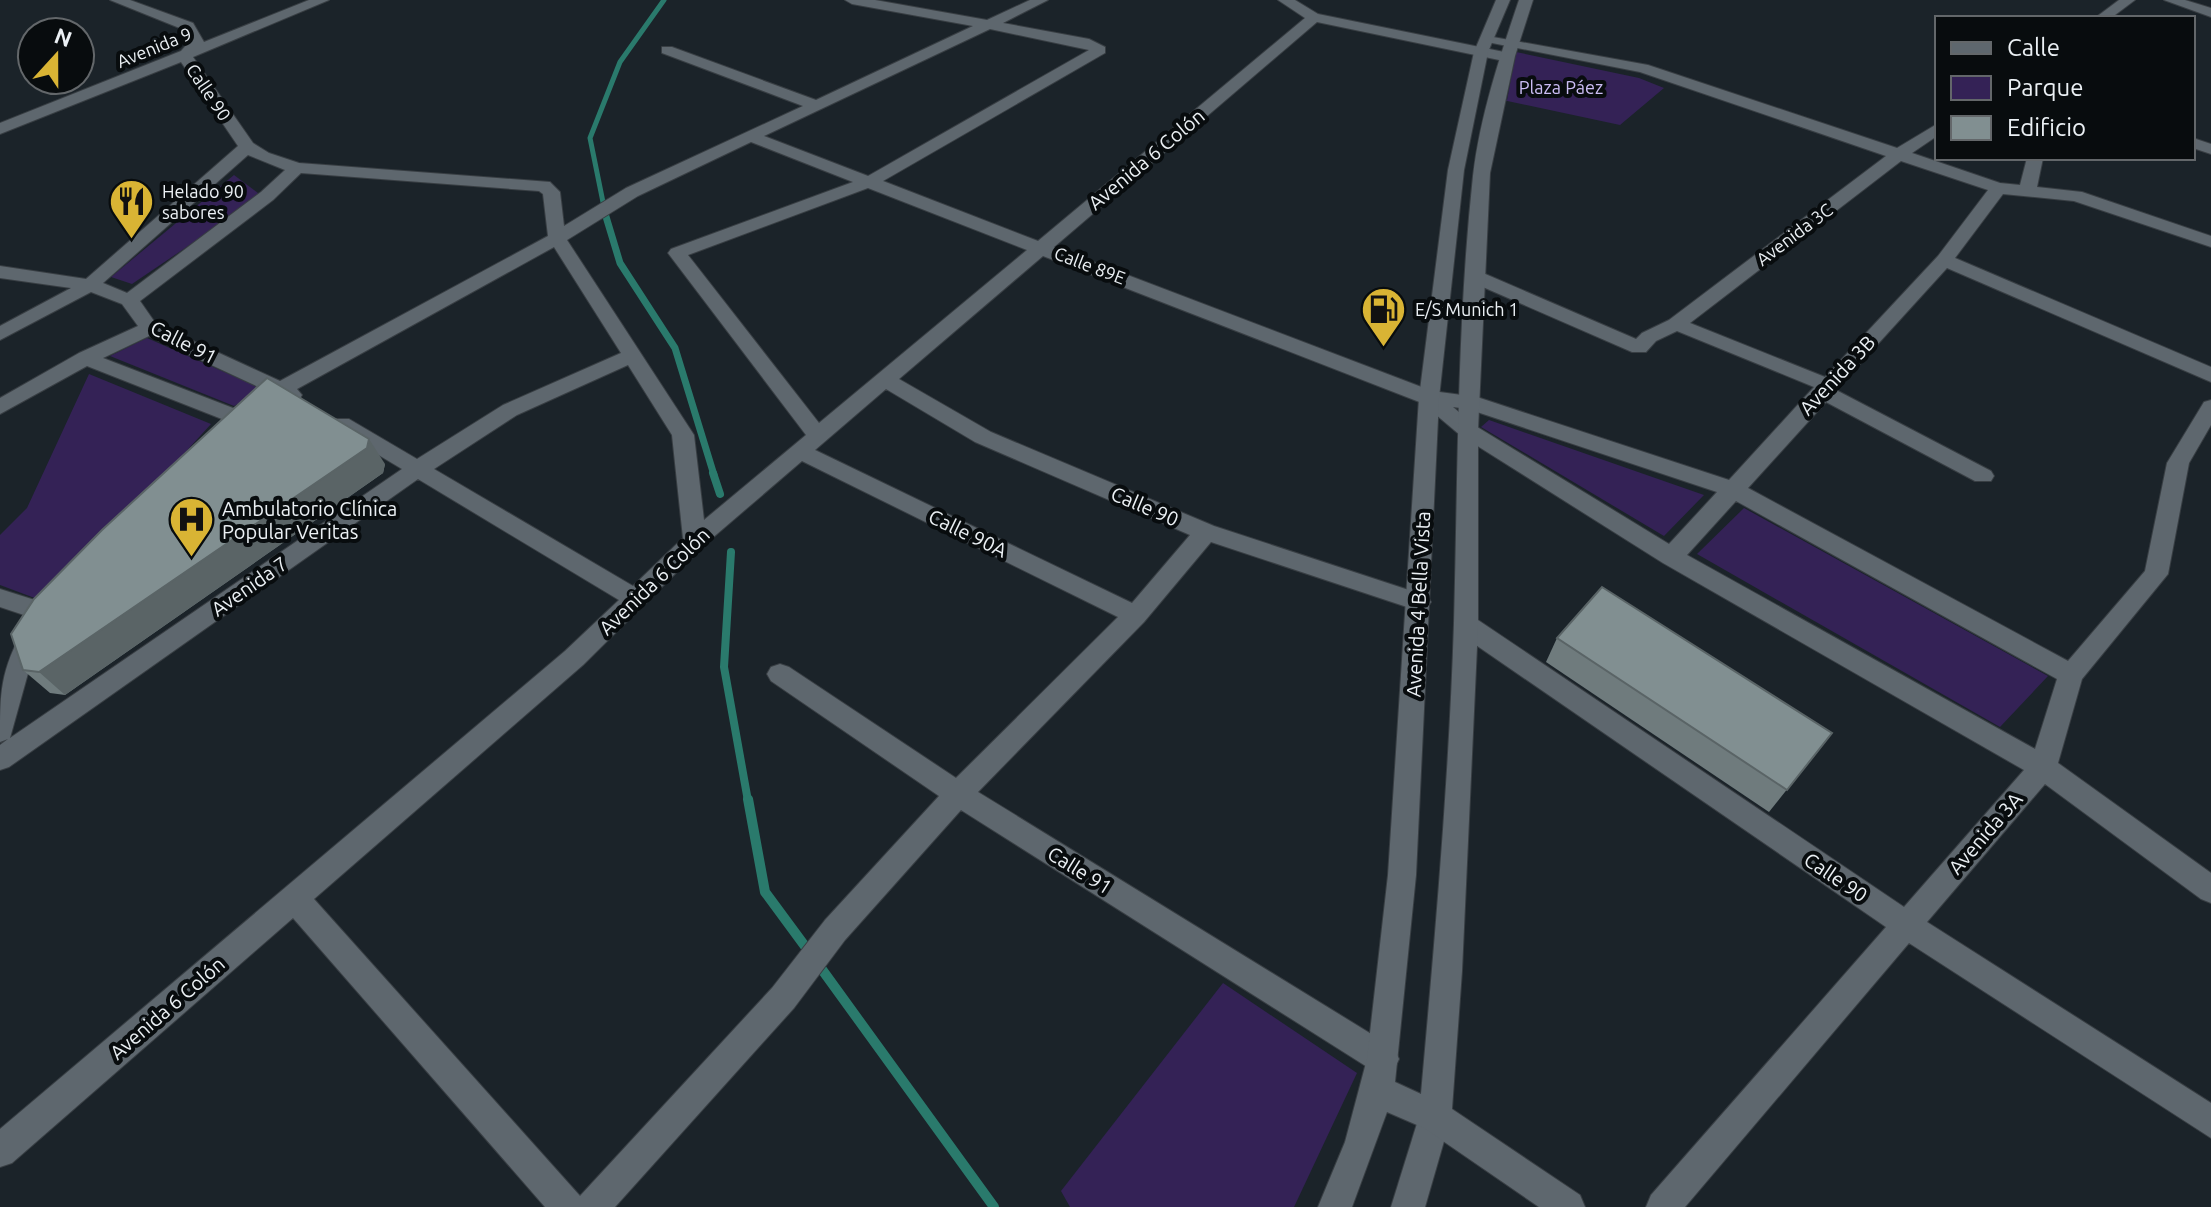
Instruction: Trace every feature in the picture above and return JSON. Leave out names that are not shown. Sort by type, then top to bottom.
[{"type":"street","name":"Calle 90","points":[[117,0],[188,26],[197,42],[185,56],[247,147]]},
{"type":"street","name":"Avenida 9","points":[[0,129],[322,0]]},
{"type":"street","points":[[810,444],[677,253],[871,181],[1098,53],[1099,48],[990,24],[852,0]]},
{"type":"street","points":[[218,440],[239,418],[281,389],[557,238],[632,192],[1041,0]]},
{"type":"street","points":[[1285,0],[1314,17],[1643,68],[1998,188],[2028,190],[2106,204],[2211,242]]},
{"type":"street","name":"Avenida 4 Bella Vista","points":[[1408,1207],[1435,1117],[1448,956],[1466,625],[1467,430],[1482,173],[1503,0]]},
{"type":"street","name":"Avenida 4 Bella Vista","points":[[1335,1207],[1361,1142],[1383,1059],[1402,875],[1429,398],[1456,170],[1496,47],[1526,0]]},
{"type":"street","points":[[2105,16],[2128,0]]},
{"type":"street","points":[[2171,0],[2211,13]]},
{"type":"street","name":"Avenida 6 Colón","points":[[0,1151],[574,658],[695,540],[1314,17]]},
{"type":"street","points":[[667,50],[815,105]]},
{"type":"street","name":"Avenida 3C","points":[[1476,277],[1639,348],[1649,337],[1676,324],[1898,155],[1935,130]]},
{"type":"street","name":"Calle 89E","points":[[749,136],[1043,246],[1429,398]]},
{"type":"street","points":[[0,334],[90,285],[247,147],[263,157],[297,168],[544,186],[551,192],[557,238],[683,435],[695,540]]},
{"type":"street","points":[[2028,190],[2034,160]]},
{"type":"street","points":[[0,272],[90,285],[129,300],[267,196],[297,168]]},
{"type":"street","name":"Avenida 3B","points":[[1671,557],[1944,260],[1998,188]]},
{"type":"street","points":[[1944,260],[2211,375]]},
{"type":"street","name":"Calle 91","points":[[129,300],[149,328],[281,389],[635,598]]},
{"type":"street","points":[[1676,324],[1825,388],[1983,476]]},
{"type":"street","points":[[0,407],[86,358],[149,328]]},
{"type":"street","name":"Avenida 7","points":[[0,759],[419,468],[510,410],[631,356]]},
{"type":"street","points":[[86,358],[239,418]]},
{"type":"street","name":"Calle 90","points":[[884,379],[983,437],[1206,532],[1419,602]]},
{"type":"street","points":[[1429,398],[1470,402],[1732,489],[2071,675]]},
{"type":"street","points":[[1429,398],[1467,430],[1671,557],[2043,767],[2211,890]]},
{"type":"street","name":"Avenida 3A","points":[[1663,1207],[2043,767],[2071,675],[2156,574],[2178,463],[2211,407]]},
{"type":"street","name":"Calle 90A","points":[[810,444],[1135,615]]},
{"type":"street","points":[[592,1207],[783,998],[835,930],[958,794],[1135,615],[1206,532]]},
{"type":"street","points":[[0,598],[53,608],[20,658],[0,731]]},
{"type":"street","name":"Calle 90","points":[[1466,625],[1905,924],[2211,1122]]},
{"type":"street","name":"Calle 91","points":[[780,674],[958,794],[1383,1059]]},
{"type":"street","points":[[294,898],[567,1207]]},
{"type":"street","points":[[1377,1091],[1435,1117],[1568,1207]]},
{"type":"green space","name":"Plaza Páez","points":[[1516,52],[1639,78],[1664,88],[1620,125],[1498,99],[1507,100]]},
{"type":"green space","points":[[234,175],[262,196],[132,284],[111,277]]},
{"type":"green space","points":[[147,338],[263,389],[234,406],[110,356]]},
{"type":"green space","points":[[89,374],[211,424],[48,603],[0,585],[0,535],[27,508]]},
{"type":"green space","points":[[1489,420],[1704,495],[1664,536],[1481,427]]},
{"type":"green space","points":[[1744,508],[2048,676],[2000,727],[1697,554]]},
{"type":"green space","points":[[1223,983],[1357,1073],[1294,1207],[1070,1207],[1061,1191]]},
{"type":"building","name":"Ambulatorio Clínica Popular Veritas","points":[[267,378],[369,439],[367,448],[39,672],[23,670],[11,634],[34,599],[102,530]]},
{"type":"building","points":[[1602,587],[1832,733],[1787,790],[1557,638]]},
{"type":"waterway","points":[[605,212],[590,138],[620,62],[664,0]]},
{"type":"waterway","points":[[604,210],[620,263],[675,348],[714,475]]},
{"type":"waterway","points":[[713,473],[720,494]]},
{"type":"waterway","points":[[731,552],[724,667],[748,801]]},
{"type":"waterway","points":[[748,799],[765,892],[810,953]]},
{"type":"waterway","points":[[818,964],[994,1207]]},
{"type":"place","name":"Helado 90 sabores","points":[[131,240]]},
{"type":"place","name":"E/S Munich 1","points":[[1384,348]]},
{"type":"place","name":"Ambulatorio Clínica Popular Veritas","points":[[191,558]]}]
